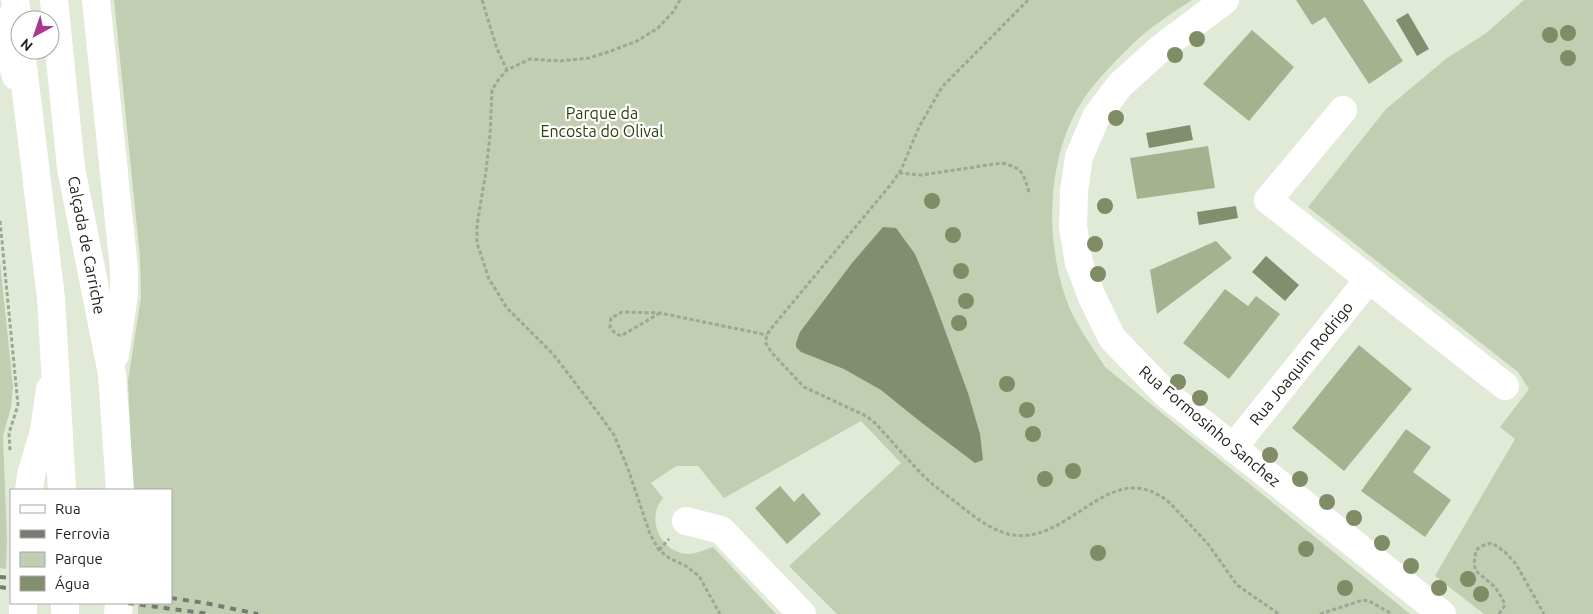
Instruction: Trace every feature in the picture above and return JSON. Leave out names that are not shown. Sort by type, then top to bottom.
[{"type":"main road","name":"Calçada de Carriche","points":[[54,0],[71,168],[112,374],[120,489]]},
{"type":"main road","name":"Rua Formosinho Sanchez","points":[[1224,0],[1161,48],[1120,85],[1096,117],[1079,157],[1074,191],[1073,227],[1079,263],[1092,297],[1112,338],[1165,393],[1442,614]]},
{"type":"main road","points":[[95,7],[124,269],[124,294],[112,374]]},
{"type":"main road","points":[[0,21],[16,74],[37,183]]},
{"type":"main road","points":[[22,60],[51,298],[56,355],[62,489]]},
{"type":"main road","points":[[1343,110],[1268,200],[1505,386]]},
{"type":"main road","name":"Rua Joaquim Rodrigo","points":[[1233,448],[1369,279]]},
{"type":"main road","points":[[29,489],[31,475],[44,431],[56,355]]},
{"type":"main road","points":[[686,521],[721,530],[802,614]]},
{"type":"path","points":[[482,0],[497,49],[508,70]]},
{"type":"path","points":[[680,0],[673,12],[658,28],[637,41],[589,58],[560,61],[530,59],[508,70],[499,79],[492,90],[486,172],[477,225],[477,243],[489,278],[507,308],[553,354],[614,435],[628,469],[650,534],[659,550],[699,576],[720,614]]},
{"type":"path","points":[[1028,0],[942,87],[919,127],[900,173],[769,331],[765,342],[772,353],[804,387],[866,416],[875,423],[930,482],[975,517],[993,528],[1009,534],[1028,536],[1046,531],[1106,494],[1138,487],[1163,497],[1170,503],[1208,544],[1237,585],[1279,614]]},
{"type":"path","points":[[900,173],[921,175],[1002,163],[1015,166],[1020,170],[1029,192]]},
{"type":"path","points":[[0,221],[18,405],[9,433],[10,452]]},
{"type":"path","points":[[660,313],[620,336],[615,334],[610,326],[611,318],[622,312],[660,313],[767,335]]},
{"type":"path","points":[[1500,614],[1505,606],[1502,598],[1495,587],[1476,571],[1474,564],[1476,550],[1492,543],[1505,552],[1516,564],[1544,614]]},
{"type":"path","points":[[1320,614],[1363,600],[1369,601],[1392,614]]},
{"type":"green space","name":"Parque da Encosta do Olival","points":[[114,0],[1192,0],[1145,33],[1117,59],[1088,92],[1070,123],[1061,148],[1055,175],[1052,203],[1056,258],[1070,309],[1105,367],[1410,614],[837,614],[789,566],[901,463],[861,421],[724,498],[698,466],[676,466],[651,483],[663,498],[657,508],[655,517],[658,533],[662,540],[668,546],[682,553],[691,554],[713,547],[776,614],[138,614],[138,604],[172,604],[172,489],[133,489],[128,381],[141,297],[140,257]]},
{"type":"green space","points":[[1524,0],[1593,0],[1593,614],[1484,614],[1435,576],[1515,439],[1500,427],[1529,389],[1518,372],[1308,207],[1386,109],[1447,58],[1485,34]]},
{"type":"green space","points":[[0,262],[13,387],[11,407],[3,436],[7,541],[6,569],[0,568]]},
{"type":"water","points":[[1408,13],[1429,49],[1417,56],[1396,20]]},
{"type":"water","points":[[1190,125],[1193,140],[1149,148],[1146,133]]},
{"type":"water","points":[[1236,206],[1238,218],[1199,225],[1197,212]]},
{"type":"water","points":[[883,227],[896,228],[915,254],[968,393],[980,434],[983,460],[975,463],[881,390],[844,369],[801,352],[796,347],[800,332],[852,263]]},
{"type":"water","points":[[1266,256],[1299,285],[1285,301],[1252,272]]},
{"type":"building","points":[[1296,0],[1363,0],[1403,61],[1369,84],[1325,17],[1312,25]]},
{"type":"building","points":[[1252,30],[1294,67],[1249,121],[1203,84]]},
{"type":"building","points":[[1208,146],[1215,188],[1137,199],[1130,158]]},
{"type":"building","points":[[1216,241],[1232,258],[1157,314],[1150,270]]},
{"type":"building","points":[[1225,289],[1248,306],[1256,296],[1280,314],[1229,379],[1183,343]]},
{"type":"building","points":[[1359,345],[1412,389],[1344,471],[1292,428]]},
{"type":"building","points":[[1406,429],[1431,447],[1413,472],[1451,500],[1425,537],[1361,491]]},
{"type":"building","points":[[780,486],[794,502],[803,493],[821,514],[787,544],[755,508]]},
{"type":"railway","points":[[0,577],[10,578]]},
{"type":"railway","points":[[0,587],[10,589]]},
{"type":"railway","points":[[172,598],[258,614]]},
{"type":"railway","points":[[135,604],[209,614]]}]
